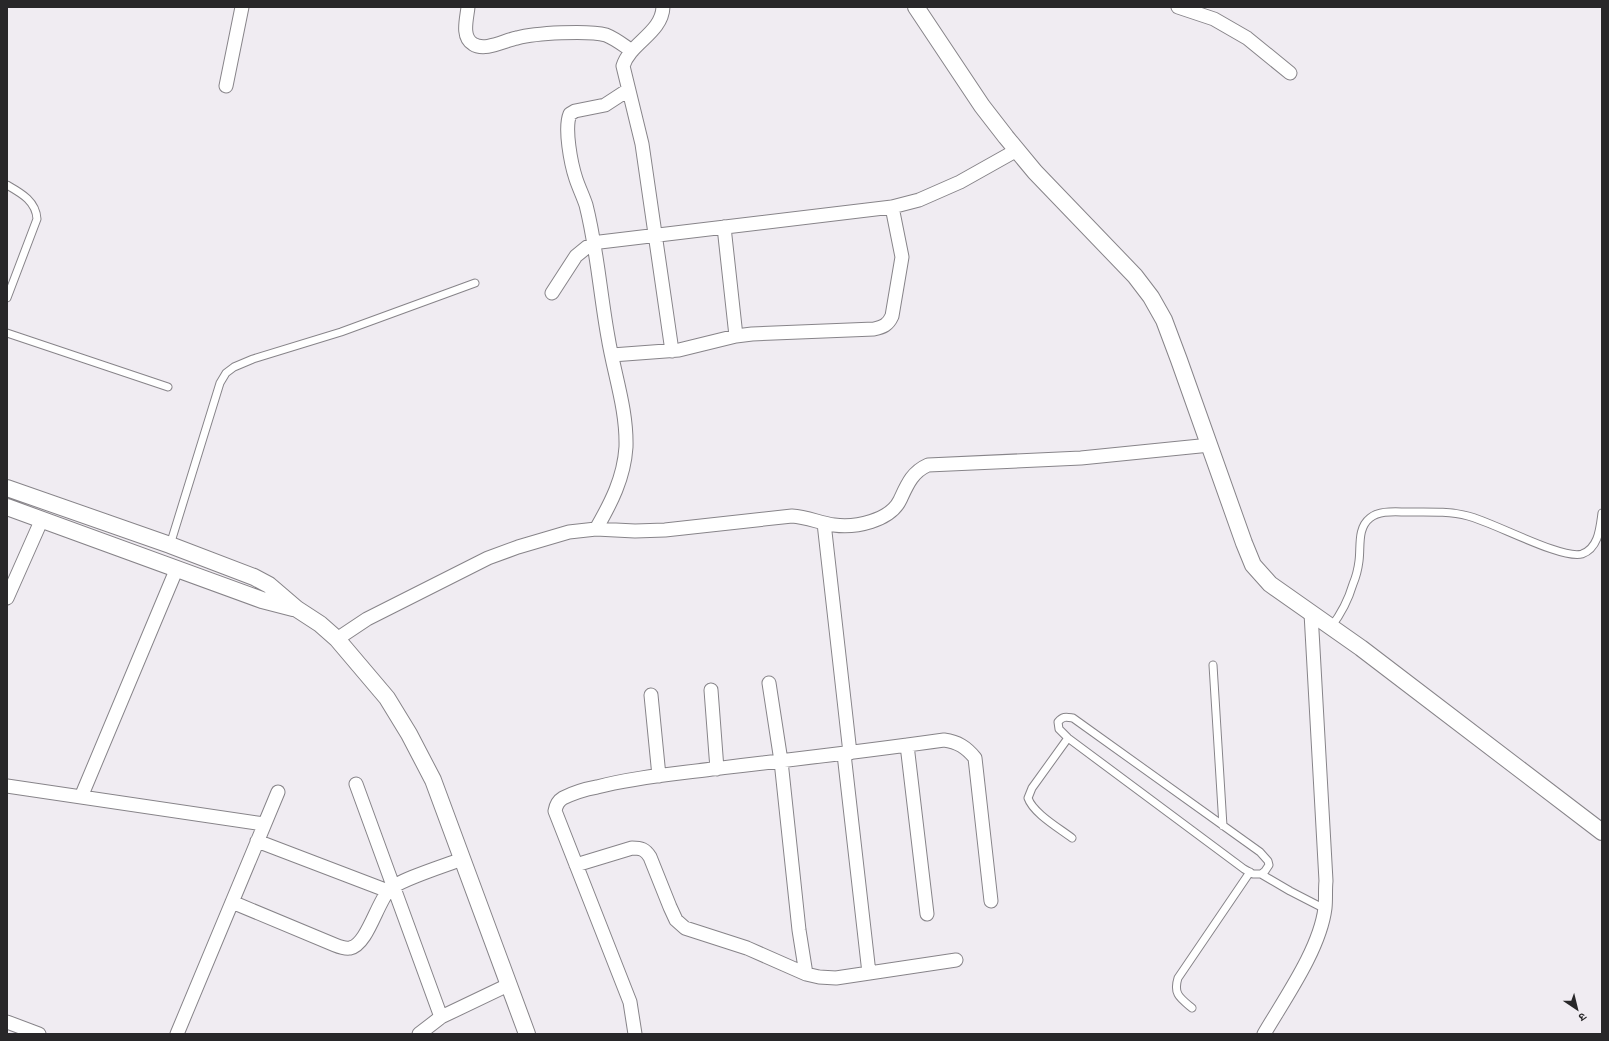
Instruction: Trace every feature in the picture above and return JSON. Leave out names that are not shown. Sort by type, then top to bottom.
[{"type":"street","points":[[226,86],[242,7]]},
{"type":"street","points":[[468,7],[466,31],[467,39],[473,45],[487,46],[518,37],[536,35],[592,32],[605,35],[616,40],[632,51]]},
{"type":"street","points":[[663,7],[660,20],[652,31],[626,58],[623,66],[642,144],[672,351]]},
{"type":"street","points":[[916,7],[982,106],[1017,150],[1035,172],[1135,276],[1151,297],[1164,320],[1253,564],[1270,584],[1361,648],[1602,832]]},
{"type":"street","points":[[1178,7],[1214,19],[1246,38],[1290,73]]},
{"type":"street","points":[[596,529],[617,490],[623,468],[626,448],[625,418],[613,366],[586,205],[572,162],[567,126],[570,114],[575,111],[605,105],[628,90]]},
{"type":"street","points":[[552,293],[576,256],[593,244],[892,207],[919,200],[960,182],[1017,150]]},
{"type":"street","points":[[612,355],[672,351],[736,336],[752,334],[874,329],[883,327],[889,322],[892,316],[902,257],[892,207]]},
{"type":"street","points":[[724,227],[736,336]]},
{"type":"street","points":[[338,639],[367,619],[488,558],[518,546],[569,532],[596,529],[635,531],[665,530],[792,516],[807,517],[824,523],[836,525],[866,522],[879,519],[890,513],[898,505],[910,478],[918,470],[928,465],[1081,458],[1210,446]]},
{"type":"street","points":[[7,488],[170,545],[254,577],[269,585],[297,609],[320,624],[338,639],[387,698],[409,734],[433,780],[527,1034]]},
{"type":"street","points":[[7,507],[262,600],[297,609]]},
{"type":"street","points":[[7,598],[42,519]]},
{"type":"street","points":[[824,523],[869,973]]},
{"type":"street","points":[[81,797],[177,568]]},
{"type":"street","points":[[1264,1034],[1306,962],[1318,936],[1325,908],[1326,881],[1311,613]]},
{"type":"street","points":[[769,683],[781,761],[799,930],[806,974]]},
{"type":"street","points":[[711,690],[717,769]]},
{"type":"street","points":[[651,695],[660,776]]},
{"type":"street","points":[[635,1034],[630,1002],[555,811],[560,800],[588,789],[616,782],[660,776],[944,740],[956,742],[968,749],[975,758],[991,901]]},
{"type":"street","points":[[907,745],[927,914]]},
{"type":"street","points":[[356,784],[391,888],[442,1017]]},
{"type":"street","points":[[7,786],[264,824]]},
{"type":"street","points":[[177,1034],[278,792]]},
{"type":"street","points":[[258,840],[391,888]]},
{"type":"street","points":[[576,865],[632,848],[646,850],[673,914],[676,920],[685,928],[693,932],[747,948],[806,974],[819,977],[836,978],[956,960]]},
{"type":"street","points":[[232,902],[335,945],[351,948],[361,941],[391,888],[462,859]]},
{"type":"street","points":[[419,1034],[442,1017],[508,985]]},
{"type":"street","points":[[7,1022],[39,1034]]},
{"type":"lane","points":[[7,185],[23,194],[32,203],[37,212],[37,219],[7,298]]},
{"type":"lane","points":[[170,545],[220,384],[226,373],[234,367],[253,359],[340,332],[475,283]]},
{"type":"lane","points":[[7,333],[168,387]]},
{"type":"lane","points":[[1331,627],[1348,600],[1359,560],[1361,533],[1364,524],[1370,518],[1382,513],[1432,512],[1468,516],[1552,549],[1566,554],[1576,555],[1583,554],[1590,550],[1595,544],[1599,532],[1602,513]]},
{"type":"lane","points":[[1213,665],[1224,826]]},
{"type":"lane","points":[[1261,874],[1269,865],[1266,858],[1224,826],[1073,718],[1062,718],[1058,722],[1059,729],[1068,738],[1250,872],[1261,874],[1290,891],[1325,908]]},
{"type":"lane","points":[[1068,738],[1032,788],[1028,798],[1030,804],[1036,810],[1072,838]]},
{"type":"lane","points":[[1192,1008],[1179,997],[1177,993],[1175,986],[1178,978],[1250,872]]}]
